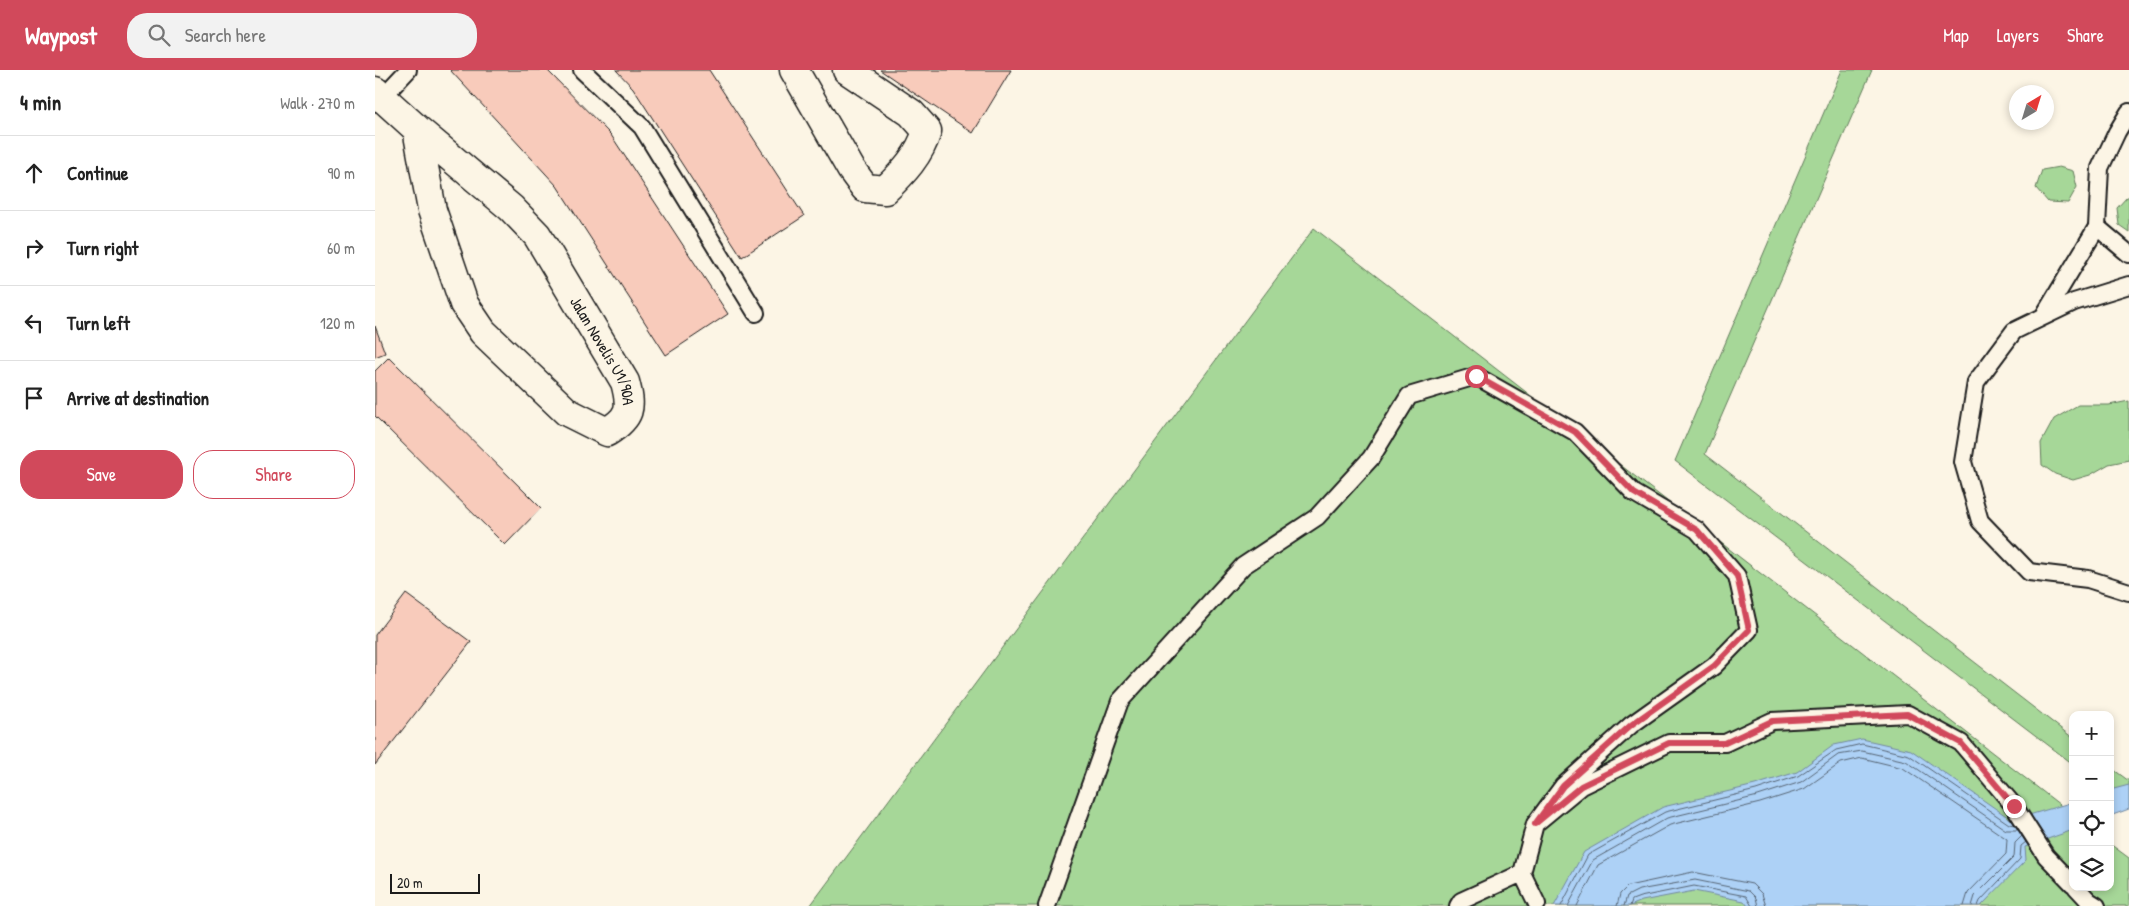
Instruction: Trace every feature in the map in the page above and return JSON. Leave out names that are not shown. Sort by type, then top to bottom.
[{"type":"street","points":[[795,70],[851,168],[865,188],[885,190],[898,178],[922,148],[927,131],[911,113],[847,70]]},
{"type":"street","name":"Jalan Novelis U1/90A","points":[[378,98],[417,129],[511,208],[537,235],[625,382],[630,402],[623,422],[607,432],[567,412],[483,332],[464,304],[432,210],[417,129]]},
{"type":"lane","points":[[378,98],[408,70]]},
{"type":"lane","points":[[582,70],[642,127],[756,313]]},
{"type":"lane","points":[[2043,317],[2097,227],[2101,168],[2117,132],[2129,112]]},
{"type":"lane","points":[[2097,227],[2129,254]]},
{"type":"lane","points":[[2129,285],[2074,302],[2014,331],[1976,382],[1963,462],[1980,521],[2029,572],[2088,579],[2129,592]]},
{"type":"lane","points":[[1047,906],[1120,701],[1243,566],[1317,517],[1371,458],[1409,396],[1476,376],[1575,432],[1634,493],[1697,530],[1737,576],[1749,630],[1714,666],[1631,725],[1563,786],[1535,824],[1522,873],[1537,904]]},
{"type":"lane","points":[[1535,824],[1581,786],[1669,743],[1725,743],[1772,721],[1907,714],[1961,743],[2014,806],[2046,856],[2069,880]]},
{"type":"lane","points":[[1458,906],[1461,901],[1522,873]]},
{"type":"lane","points":[[2079,891],[2097,906]]},
{"type":"green space","points":[[1842,70],[1872,70],[1705,454],[2069,735],[2069,761],[1675,461]]},
{"type":"green space","points":[[2059,167],[2073,171],[2077,187],[2068,203],[2048,202],[2036,188],[2042,170]]},
{"type":"green space","points":[[2129,197],[2129,232],[2119,225],[2117,208]]},
{"type":"green space","points":[[1314,228],[2069,812],[2069,891],[2114,891],[2114,847],[2129,858],[2129,906],[810,906]]},
{"type":"green space","points":[[2129,401],[2129,460],[2109,464],[2090,475],[2073,480],[2055,474],[2042,465],[2041,443],[2054,419],[2078,405],[2109,405]]},
{"type":"green space","points":[[2114,770],[2129,781],[2129,807],[2114,796]]},
{"type":"water","points":[[1862,739],[1911,750],[2012,820],[2069,803],[2069,831],[2025,847],[2026,860],[1981,906],[1748,906],[1744,901],[1694,891],[1642,901],[1630,906],[1554,906],[1584,852],[1663,807],[1755,785],[1797,772],[1834,745]]},
{"type":"water","points":[[2129,785],[2129,809],[2114,815],[2114,801],[2114,789]]},
{"type":"building","points":[[450,70],[547,70],[611,135],[728,314],[666,355],[557,186]]},
{"type":"building","points":[[616,70],[709,70],[804,216],[742,257],[633,88]]},
{"type":"building","points":[[880,70],[1011,70],[973,133]]},
{"type":"building","points":[[375,326],[385,353],[375,357]]},
{"type":"building","points":[[389,357],[541,508],[505,545],[375,416],[375,371]]},
{"type":"building","points":[[406,594],[471,642],[375,765],[375,635]]},
{"type":"route","points":[[1476,376],[1575,432],[1634,493],[1697,530],[1737,576],[1749,630],[1714,666],[1631,725],[1563,786],[1535,824],[1581,786],[1669,743],[1725,743],[1772,721],[1907,714],[1961,743],[2014,806]]}]
